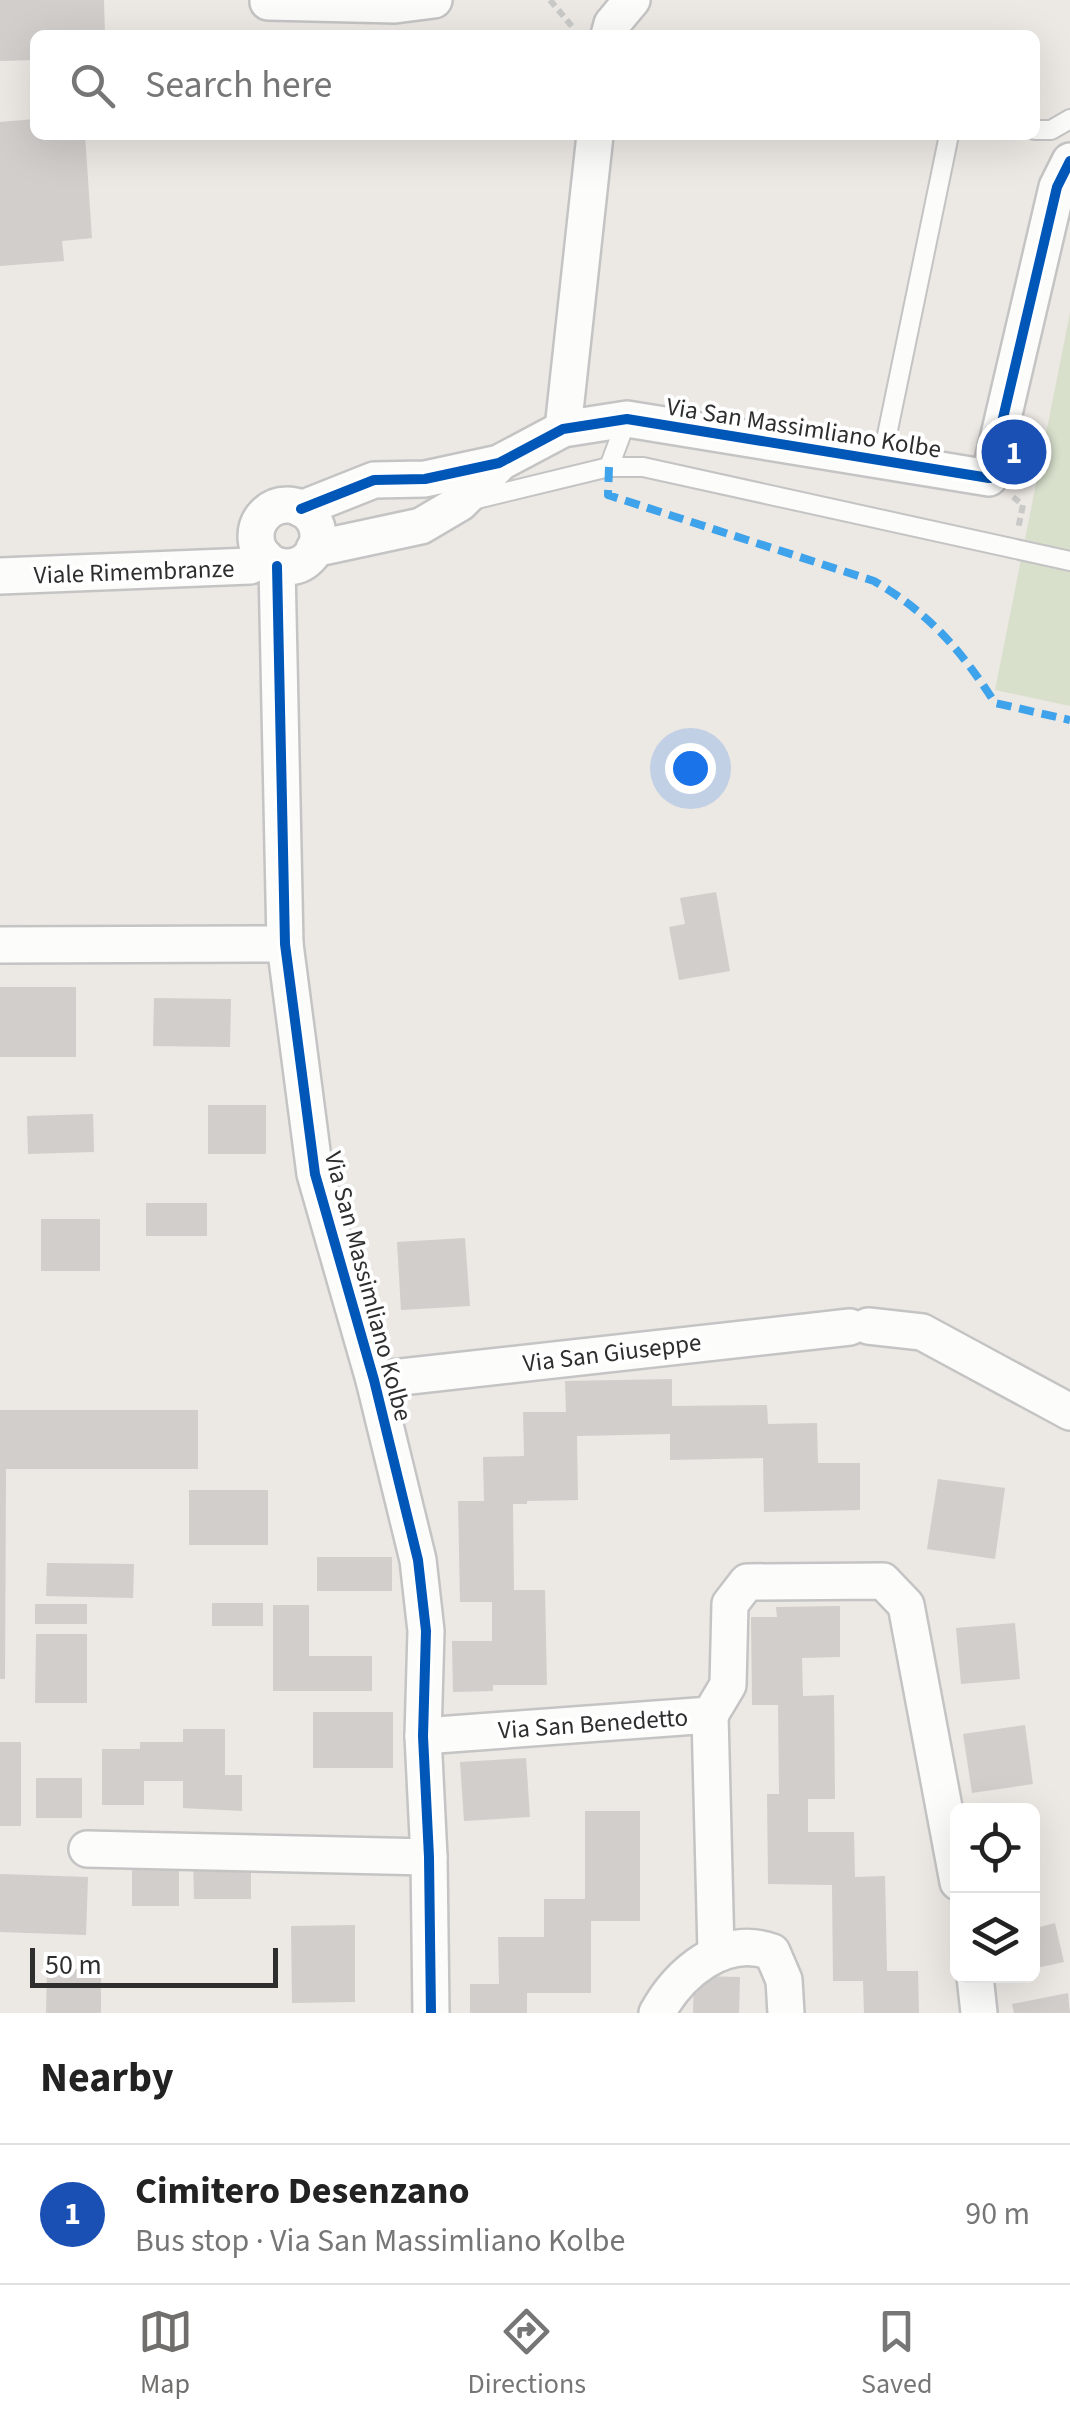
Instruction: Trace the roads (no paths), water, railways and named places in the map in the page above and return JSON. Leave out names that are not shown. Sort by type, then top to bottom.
[{"type":"street","points":[[268,2],[395,5],[434,0]]},
{"type":"street","points":[[611,30],[632,0]]},
{"type":"street","points":[[563,430],[593,140]]},
{"type":"street","name":"Via San Massimliano Kolbe","points":[[314,549],[421,526],[460,503],[500,464],[563,430],[627,419],[989,478],[1057,187],[1070,161]]},
{"type":"street","name":"Via San Massimliano Kolbe","points":[[301,509],[374,480],[425,479],[500,464]]},
{"type":"street","points":[[280,506],[301,509],[315,524],[318,534],[314,549],[296,565],[271,561],[257,545],[263,516],[280,506]]},
{"type":"street","name":"Via San Massimliano Kolbe","points":[[271,561],[285,944],[315,1174],[374,1380],[418,1560],[426,1631],[423,1736],[431,2013]]},
{"type":"street","name":"Viale Rimembranze","points":[[0,576],[250,566],[271,561]]},
{"type":"street","points":[[0,945],[285,944]]},
{"type":"street","name":"Via San Giuseppe","points":[[374,1380],[859,1327],[922,1332],[1070,1412]]},
{"type":"street","name":"Via San Benedetto","points":[[423,1736],[710,1715],[728,1685],[730,1604],[747,1582],[883,1582],[906,1605],[950,1839]]},
{"type":"street","points":[[710,1715],[716,1952]]},
{"type":"street","points":[[87,1849],[429,1857]]},
{"type":"street","points":[[657,2013],[668,1992],[716,1952],[758,1947],[772,1952],[784,1980],[786,2013]]},
{"type":"street","points":[[976,1983],[978,2013]]},
{"type":"lane","points":[[1040,130],[1051,130],[1070,119]]},
{"type":"lane","points":[[882,459],[948,140]]},
{"type":"lane","points":[[609,467],[627,419]]},
{"type":"lane","points":[[460,503],[609,467],[644,467],[1070,561]]},
{"type":"place","name":"Cimitero Desenzano","points":[[1014,452]]}]
